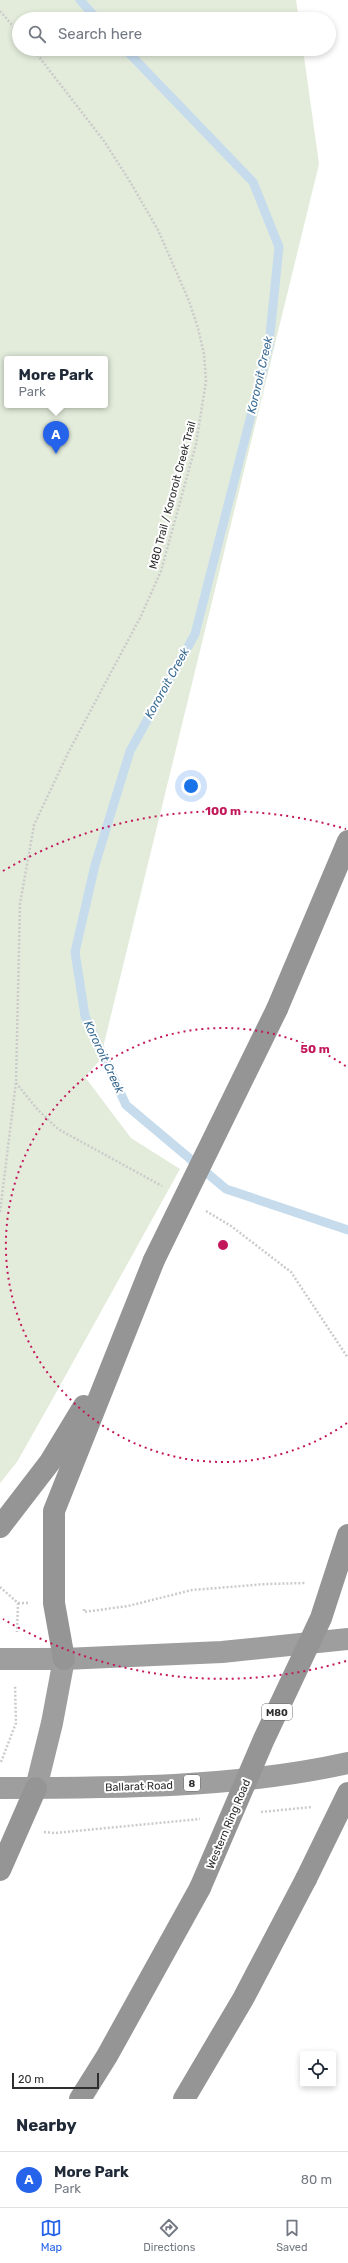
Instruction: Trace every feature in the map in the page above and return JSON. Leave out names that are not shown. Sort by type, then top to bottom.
[{"type":"highway","points":[[0,1870],[36,1788],[52,1723],[64,1659],[54,1603],[54,1511],[154,1260],[277,1009],[348,841]]},
{"type":"highway","points":[[0,1527],[50,1462],[116,1356]]},
{"type":"highway","name":"Western Ring Road","points":[[80,2099],[107,2056],[200,1888],[264,1739],[321,1618],[348,1535]]},
{"type":"highway","points":[[0,1659],[64,1659],[222,1652],[348,1639]]},
{"type":"highway","name":"Ballarat Road","points":[[0,1788],[155,1786],[309,1772],[348,1763]]},
{"type":"highway","points":[[184,2099],[243,1999],[306,1879],[348,1793]]},
{"type":"path","points":[[0,11],[12,25]]},
{"type":"path","name":"M80 Trail / Kororoit Creek Trail","points":[[0,1212],[16,1082],[20,904],[34,825],[64,760],[141,616],[160,571],[196,444],[206,381],[204,354],[198,328],[189,301],[158,230],[104,141],[38,56]]},
{"type":"path","points":[[0,1587],[18,1603],[82,1604],[84,1612],[128,1606],[192,1590],[266,1584],[311,1583]]},
{"type":"path","points":[[17,1623],[18,1603]]},
{"type":"path","points":[[4,1754],[16,1723],[14,1704]]},
{"type":"path","points":[[255,1813],[317,1806]]},
{"type":"path","points":[[18,1828],[55,1834],[201,1819]]},
{"type":"green space","points":[[0,0],[296,0],[298,12],[12,12],[12,56],[304,56],[319,164],[100,1060],[85,1077],[131,1138],[180,1169],[17,1462],[0,1483]]},
{"type":"waterway","name":"Kororoit Creek","points":[[80,0],[91,12]]},
{"type":"waterway","name":"Kororoit Creek","points":[[132,56],[253,182],[279,247],[269,345],[195,634],[130,751],[95,865],[75,952],[85,1016],[126,1105],[226,1189],[348,1230]]},
{"type":"place","name":"More Park","points":[[56,454]]}]
